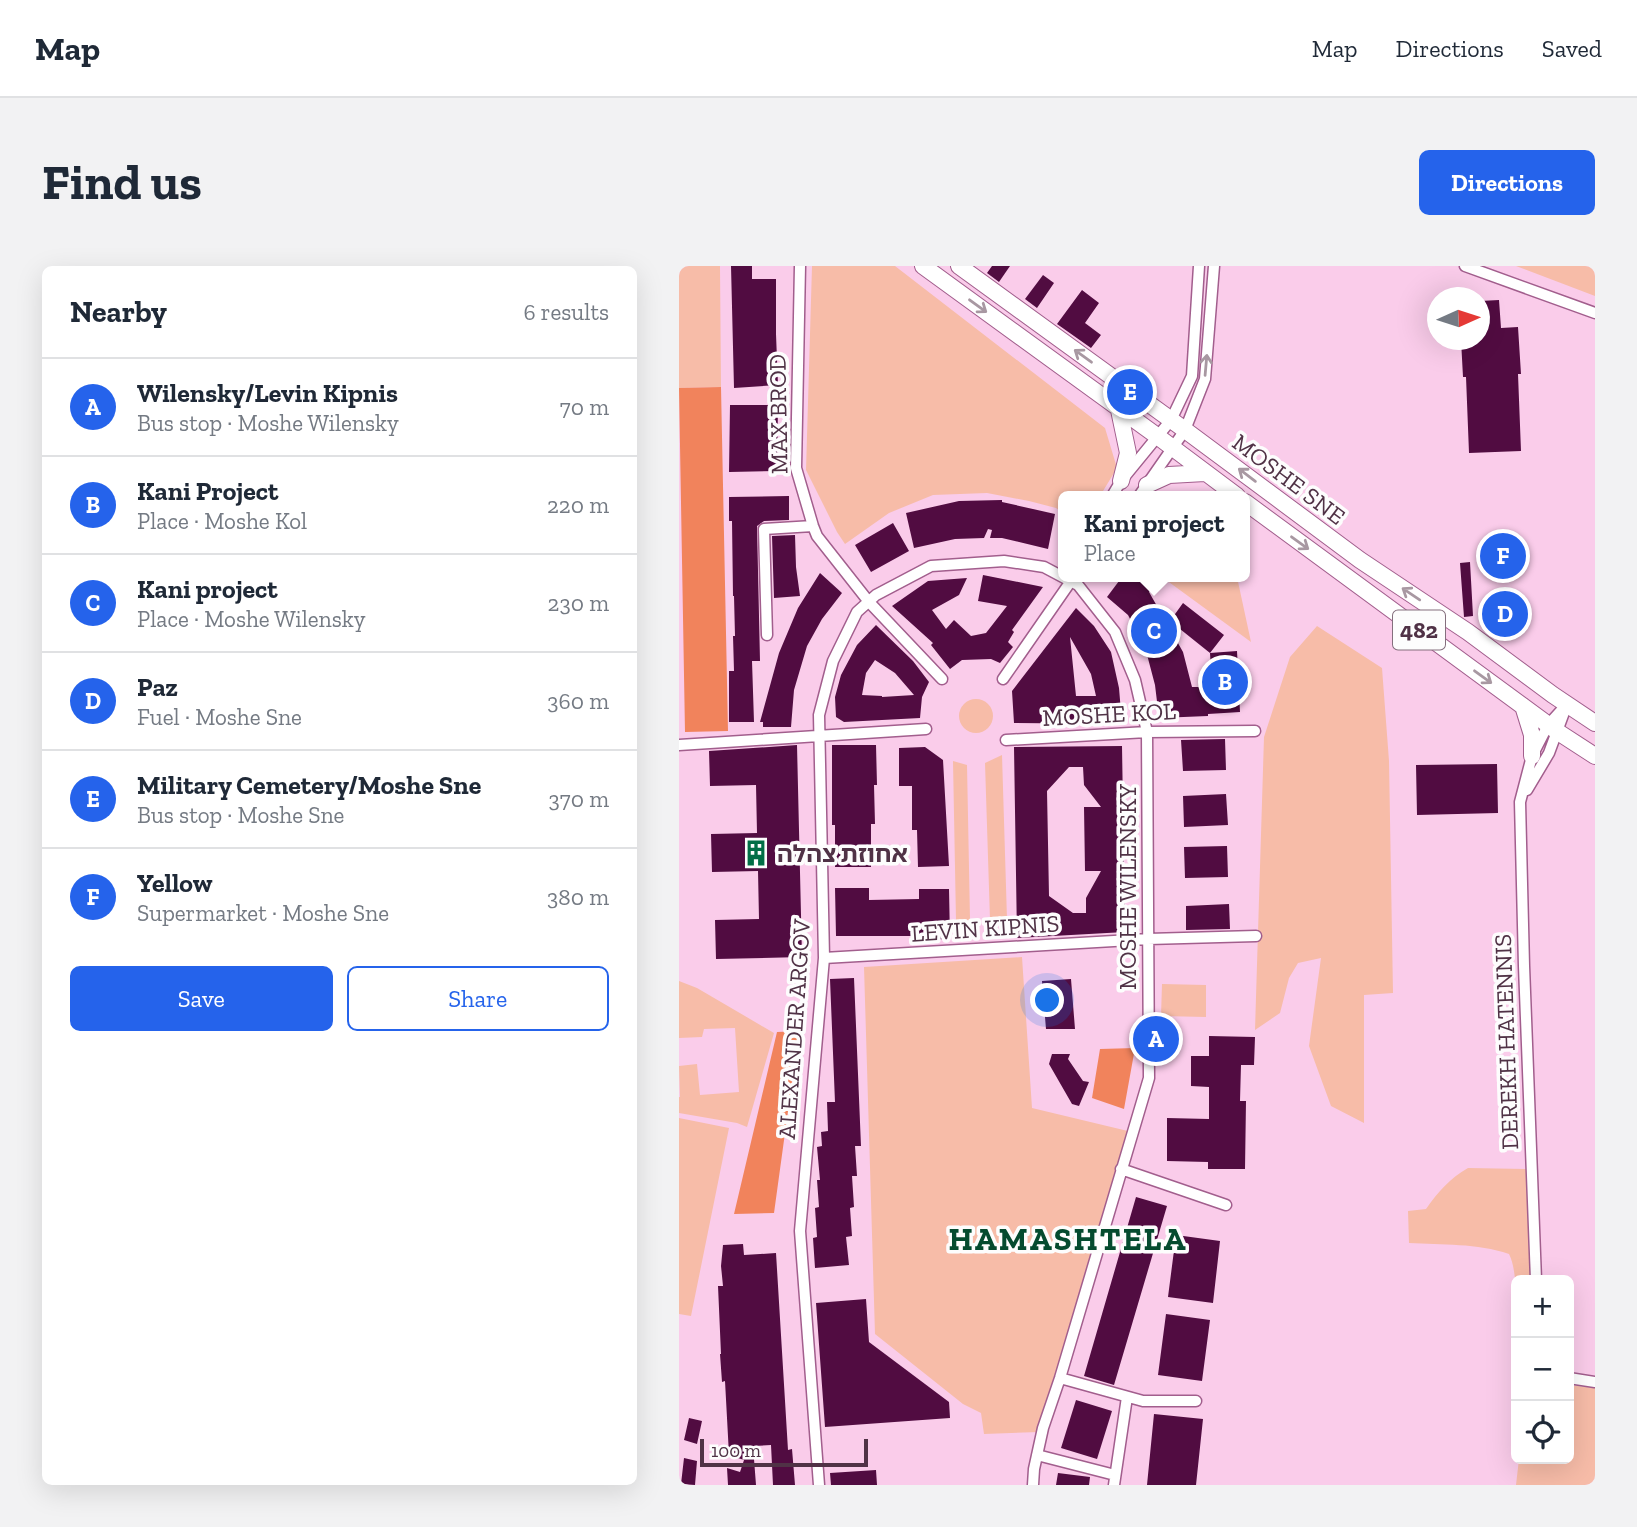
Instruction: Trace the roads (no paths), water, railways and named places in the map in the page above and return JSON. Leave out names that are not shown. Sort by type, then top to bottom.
[{"type":"main road","name":"MOSHE SNE","points":[[923,266],[1230,491]]},
{"type":"main road","name":"MOSHE SNE","points":[[959,266],[1360,560],[1468,632],[1595,723]]},
{"type":"main road","points":[[1119,410],[1128,453],[1121,481]]},
{"type":"main road","points":[[1143,491],[1169,475],[1205,473]]},
{"type":"main road","name":"MOSHE SNE","points":[[1250,506],[1595,757]]},
{"type":"main road","points":[[1523,706],[1532,735],[1532,756]]},
{"type":"street","name":"MAX BROD","points":[[800,266],[796,468],[813,526],[817,536],[869,601],[942,679]]},
{"type":"street","points":[[1115,491],[1171,419],[1192,376],[1199,266]]},
{"type":"street","points":[[1143,491],[1185,430],[1205,379],[1215,266]]},
{"type":"street","points":[[1465,266],[1595,313]]},
{"type":"street","points":[[767,635],[764,529],[813,526]]},
{"type":"street","name":"ALEXANDER ARGOV","points":[[820,1485],[800,1231],[824,958],[819,715],[833,661],[857,612],[876,595],[932,566],[1004,561],[1044,567],[1058,573]]},
{"type":"street","points":[[1003,679],[1072,582]]},
{"type":"street","name":"MOSHE WILENSKY","points":[[1033,1485],[1044,1428],[1149,1078],[1147,732],[1135,680],[1115,632],[1075,582]]},
{"type":"street","name":"DEREKH HATENNIS","points":[[1536,1275],[1520,802],[1532,756],[1567,704]]},
{"type":"street","name":"DEREKH HATENNIS","points":[[1520,802],[1549,753],[1553,728]]},
{"type":"street","points":[[679,745],[926,729]]},
{"type":"street","name":"MOSHE KOL","points":[[1006,740],[1147,732],[1255,731]]},
{"type":"street","points":[[1549,753],[1557,746],[1569,746],[1595,757]]},
{"type":"street","name":"LEVIN KIPNIS","points":[[824,958],[1148,939],[1256,936]]},
{"type":"street","points":[[1121,1169],[1226,1205]]},
{"type":"street","points":[[1060,1378],[1143,1401],[1196,1401]]},
{"type":"street","points":[[1574,1379],[1595,1382]]},
{"type":"street","points":[[1037,1455],[1114,1480],[1127,1397]]},
{"type":"place","name":"Military Cemetery/Moshe Sne","points":[[1130,392]]},
{"type":"place","name":"Yellow","points":[[1503,556]]},
{"type":"place","name":"Paz","points":[[1505,614]]},
{"type":"place","name":"Kani project","points":[[1154,631]]},
{"type":"place","name":"Kani Project","points":[[1225,682]]},
{"type":"place","name":"אחוזת צהלה","points":[[756,853]]},
{"type":"place","name":"Wilensky/Levin Kipnis","points":[[1156,1039]]},
{"type":"district","name":"HAMASHTELA","points":[[1068,1239]]}]
